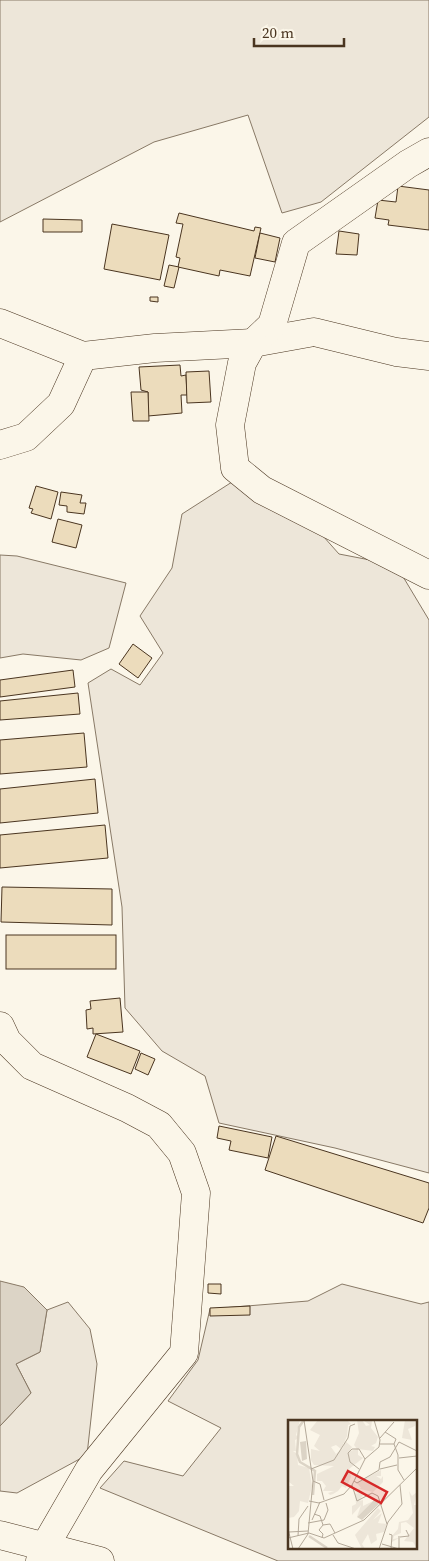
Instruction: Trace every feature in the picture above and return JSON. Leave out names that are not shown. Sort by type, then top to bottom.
[{"type":"street","points":[[422,162],[296,243],[272,325],[254,343],[242,363],[230,425],[235,468],[262,490],[429,574]]},
{"type":"street","points":[[0,323],[83,356],[155,348],[254,343],[314,332],[396,352],[429,356]]},
{"type":"street","points":[[0,446],[26,436],[61,404],[83,356]]},
{"type":"street","points":[[0,1026],[7,1041],[32,1066],[127,1108],[159,1125],[182,1153],[196,1193],[184,1353],[89,1470],[42,1553]]},
{"type":"street","points":[[0,1535],[42,1553],[99,1561]]},
{"type":"shaded area","points":[[0,0],[429,0],[429,117],[321,202],[282,213],[248,115],[154,142],[0,222]]},
{"type":"shaded area","points":[[232,482],[315,527],[339,554],[396,565],[429,620],[429,1173],[335,1148],[219,1123],[205,1076],[162,1051],[125,1008],[122,907],[88,683],[111,669],[140,685],[163,653],[140,616],[172,568],[182,514]]},
{"type":"shaded area","points":[[0,555],[17,556],[126,583],[109,648],[81,660],[23,654],[0,658]]},
{"type":"shaded area","points":[[0,1281],[24,1287],[47,1310],[40,1352],[16,1364],[31,1393],[0,1426]]},
{"type":"shaded area","points":[[342,1284],[421,1304],[429,1302],[429,1561],[278,1561],[100,1488],[124,1461],[183,1476],[221,1428],[168,1401],[198,1360],[210,1309],[308,1301]]},
{"type":"shaded area","points":[[68,1302],[90,1329],[97,1364],[87,1455],[17,1493],[0,1491],[0,1426],[31,1393],[16,1364],[40,1352],[47,1310]]},
{"type":"building","points":[[398,186],[429,190],[429,230],[388,225],[389,220],[375,218],[378,200],[396,202]]},
{"type":"building","points":[[179,213],[254,231],[255,227],[261,228],[250,276],[220,270],[219,276],[178,267],[180,258],[176,257],[183,224],[176,223]]},
{"type":"building","points":[[43,219],[82,220],[82,232],[43,232]]},
{"type":"building","points":[[112,224],[169,235],[160,280],[104,269]]},
{"type":"building","points":[[339,231],[359,234],[357,255],[336,254]]},
{"type":"building","points":[[260,233],[280,238],[275,262],[255,258]]},
{"type":"building","points":[[169,265],[179,267],[174,288],[164,286]]},
{"type":"building","points":[[150,297],[158,297],[158,302],[150,301]]},
{"type":"building","points":[[180,365],[181,376],[186,375],[187,395],[181,395],[182,413],[148,416],[148,392],[141,390],[139,367]]},
{"type":"building","points":[[209,371],[211,402],[187,403],[186,372]]},
{"type":"building","points":[[131,392],[148,392],[149,421],[133,421]]},
{"type":"building","points":[[36,486],[58,492],[51,519],[31,513],[33,509],[29,508]]},
{"type":"building","points":[[61,492],[82,495],[80,503],[86,503],[84,514],[67,512],[67,506],[59,505]]},
{"type":"building","points":[[58,519],[82,525],[76,548],[52,542]]},
{"type":"building","points":[[133,644],[152,658],[138,678],[119,664]]},
{"type":"building","points":[[73,670],[75,687],[0,697],[0,680]]},
{"type":"building","points":[[78,693],[80,714],[0,720],[0,701]]},
{"type":"building","points":[[84,733],[87,767],[0,774],[0,740]]},
{"type":"building","points":[[95,779],[98,813],[0,823],[0,789]]},
{"type":"building","points":[[105,825],[108,858],[0,868],[0,835]]},
{"type":"building","points":[[2,887],[112,889],[112,925],[1,922]]},
{"type":"building","points":[[6,935],[116,935],[116,969],[6,969]]},
{"type":"building","points":[[120,998],[123,1032],[93,1034],[93,1028],[87,1029],[86,1010],[91,1009],[90,1001]]},
{"type":"building","points":[[96,1034],[140,1051],[131,1074],[87,1057]]},
{"type":"building","points":[[141,1053],[155,1059],[148,1075],[135,1069]]},
{"type":"building","points":[[219,1126],[272,1137],[268,1158],[229,1150],[231,1141],[217,1138]]},
{"type":"building","points":[[276,1136],[429,1183],[429,1208],[423,1223],[265,1170]]},
{"type":"building","points":[[208,1284],[221,1284],[221,1294],[208,1293]]},
{"type":"building","points":[[250,1306],[250,1315],[210,1316],[210,1308]]}]
